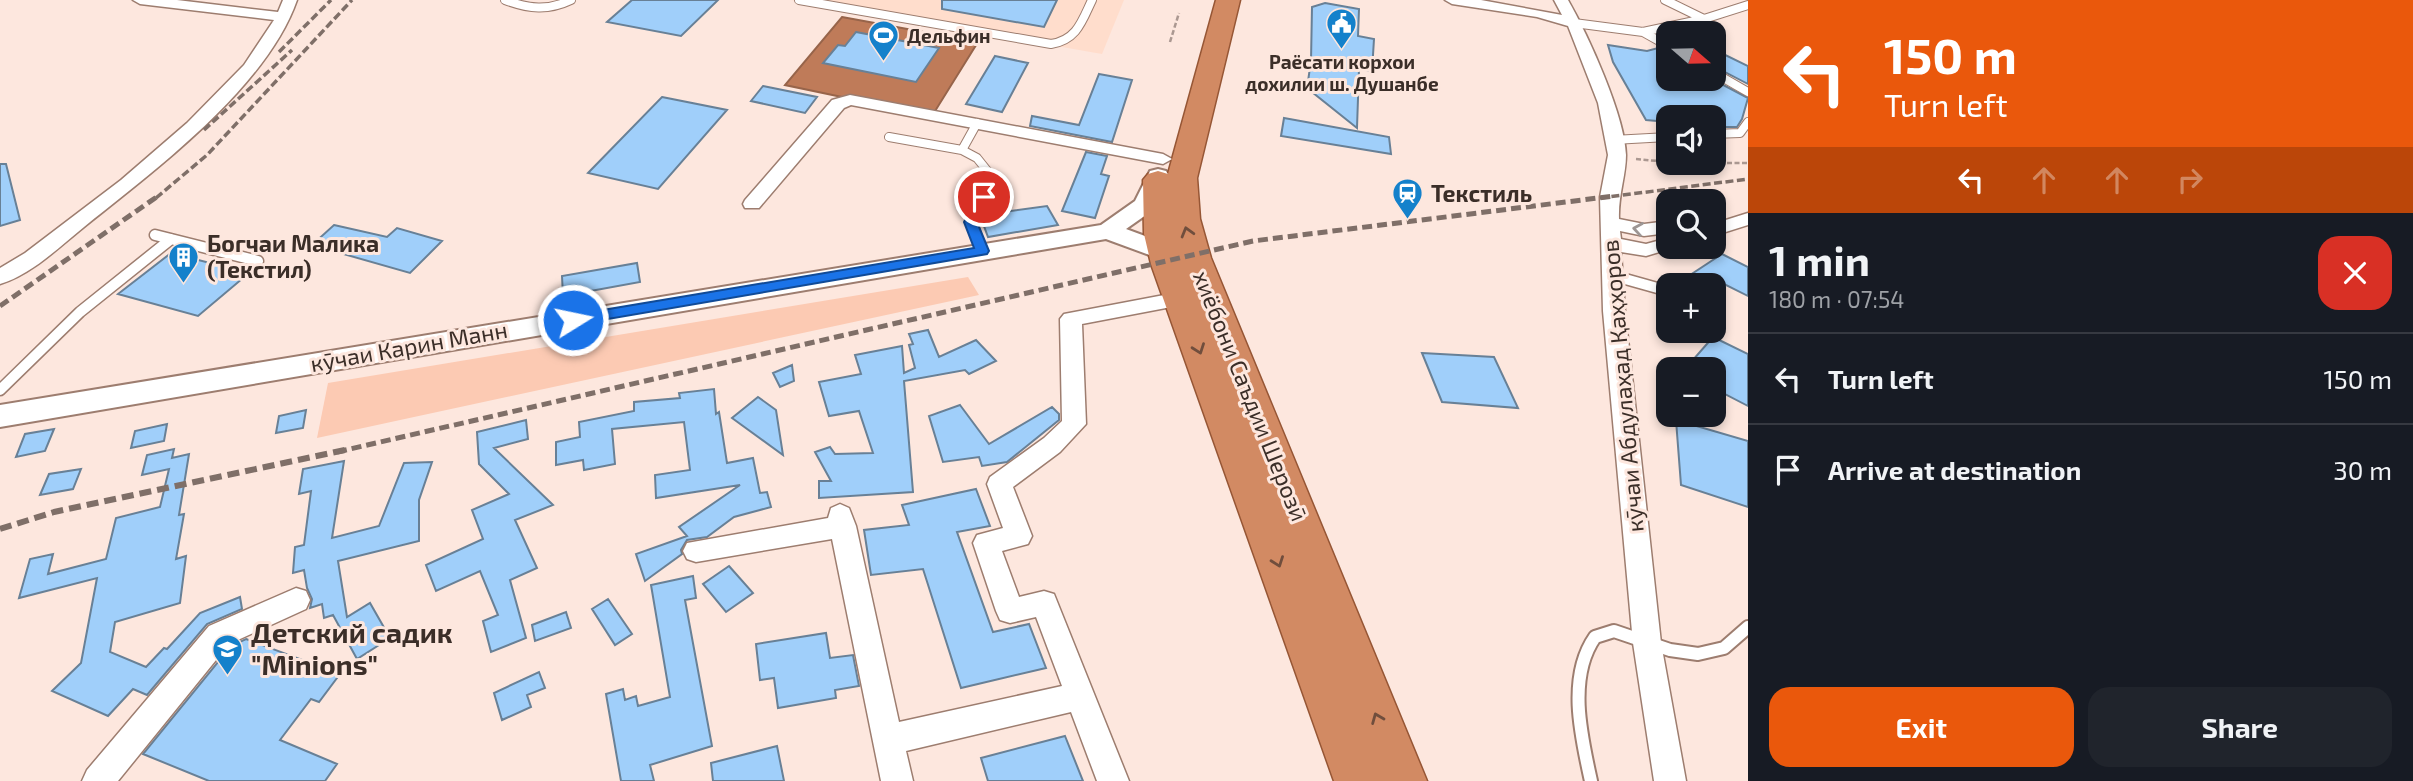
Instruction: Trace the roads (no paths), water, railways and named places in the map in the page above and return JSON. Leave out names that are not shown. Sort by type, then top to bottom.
[{"type":"highway","name":"хиёбони Саъдии Шерозӣ","points":[[1228,0],[1182,178],[1184,223],[1202,276],[1402,781]]},
{"type":"highway","name":"хиёбони Саъдии Шерозӣ","points":[[1193,6],[1161,168],[1160,234],[1163,252],[1359,781]]},
{"type":"street","points":[[0,277],[32,258],[127,184],[192,127],[250,68],[287,9],[140,0]]},
{"type":"street","points":[[1452,0],[1538,13],[1574,23]]},
{"type":"street","name":"кӯчаи Абдулаҳад Қаҳҳоров","points":[[1561,0],[1574,23],[1606,103],[1615,147],[1609,197],[1611,275],[1647,643],[1670,781]]},
{"type":"street","points":[[752,204],[838,104],[850,100],[976,123],[1161,168]]},
{"type":"street","name":"кӯчаи Карин Манн","points":[[0,416],[1108,231],[1145,205],[1161,168]]},
{"type":"street","points":[[1726,210],[1748,204]]},
{"type":"street","points":[[1726,226],[1748,219]]},
{"type":"street","points":[[1609,233],[1656,228]]},
{"type":"street","name":"кӯчаи Карин Манн","points":[[1108,231],[1163,252]]},
{"type":"street","points":[[1609,233],[1646,250],[1656,247]]},
{"type":"street","points":[[1113,781],[1044,603],[1010,611],[985,543],[1019,536],[999,484],[1052,445],[1074,424],[1071,319],[1180,299]]},
{"type":"street","points":[[696,551],[842,521],[897,781]]},
{"type":"street","points":[[98,781],[219,635],[296,600]]},
{"type":"street","points":[[888,740],[1080,696]]},
{"type":"lane","points":[[505,0],[539,10],[560,6],[571,0]]},
{"type":"lane","points":[[799,0],[1051,44],[1064,43],[1073,38],[1092,0]]},
{"type":"lane","points":[[1665,0],[1704,19]]},
{"type":"lane","points":[[1643,33],[1704,19],[1748,5]]},
{"type":"lane","points":[[1574,23],[1643,33],[1656,40]]},
{"type":"lane","points":[[1726,79],[1748,92]]},
{"type":"lane","points":[[1726,134],[1740,133],[1748,122]]},
{"type":"lane","points":[[962,150],[976,123]]},
{"type":"lane","points":[[889,137],[962,150],[979,158],[988,168],[991,181],[971,222],[982,251]]},
{"type":"lane","points":[[1615,147],[1656,139]]},
{"type":"lane","points":[[155,235],[258,261]]},
{"type":"lane","points":[[0,390],[80,312],[171,239]]},
{"type":"lane","points":[[1611,275],[1656,288]]},
{"type":"lane","points":[[1591,781],[1583,746],[1580,708],[1583,650],[1591,638],[1610,631],[1697,655],[1724,649],[1745,636]]},
{"type":"railway","points":[[279,52],[331,0]]},
{"type":"railway","points":[[156,198],[207,155],[352,0]]},
{"type":"railway","points":[[204,130],[292,50]]},
{"type":"railway","points":[[1600,198],[1748,179]]},
{"type":"railway","points":[[0,306],[158,196]]},
{"type":"railway","points":[[337,452],[1253,241],[1614,196]]},
{"type":"railway","points":[[0,529],[54,512],[345,450]]},
{"type":"place","name":"Раёсати корхои дохилии ш. Душанбе","points":[[1342,50]]},
{"type":"place","name":"Дельфин","points":[[884,63]]},
{"type":"place","name":"Текстиль","points":[[1408,221]]},
{"type":"place","name":"Богчаи Малика (Текстил)","points":[[184,284]]},
{"type":"place","name":"Детский садик \"Minions\"","points":[[228,676]]}]
